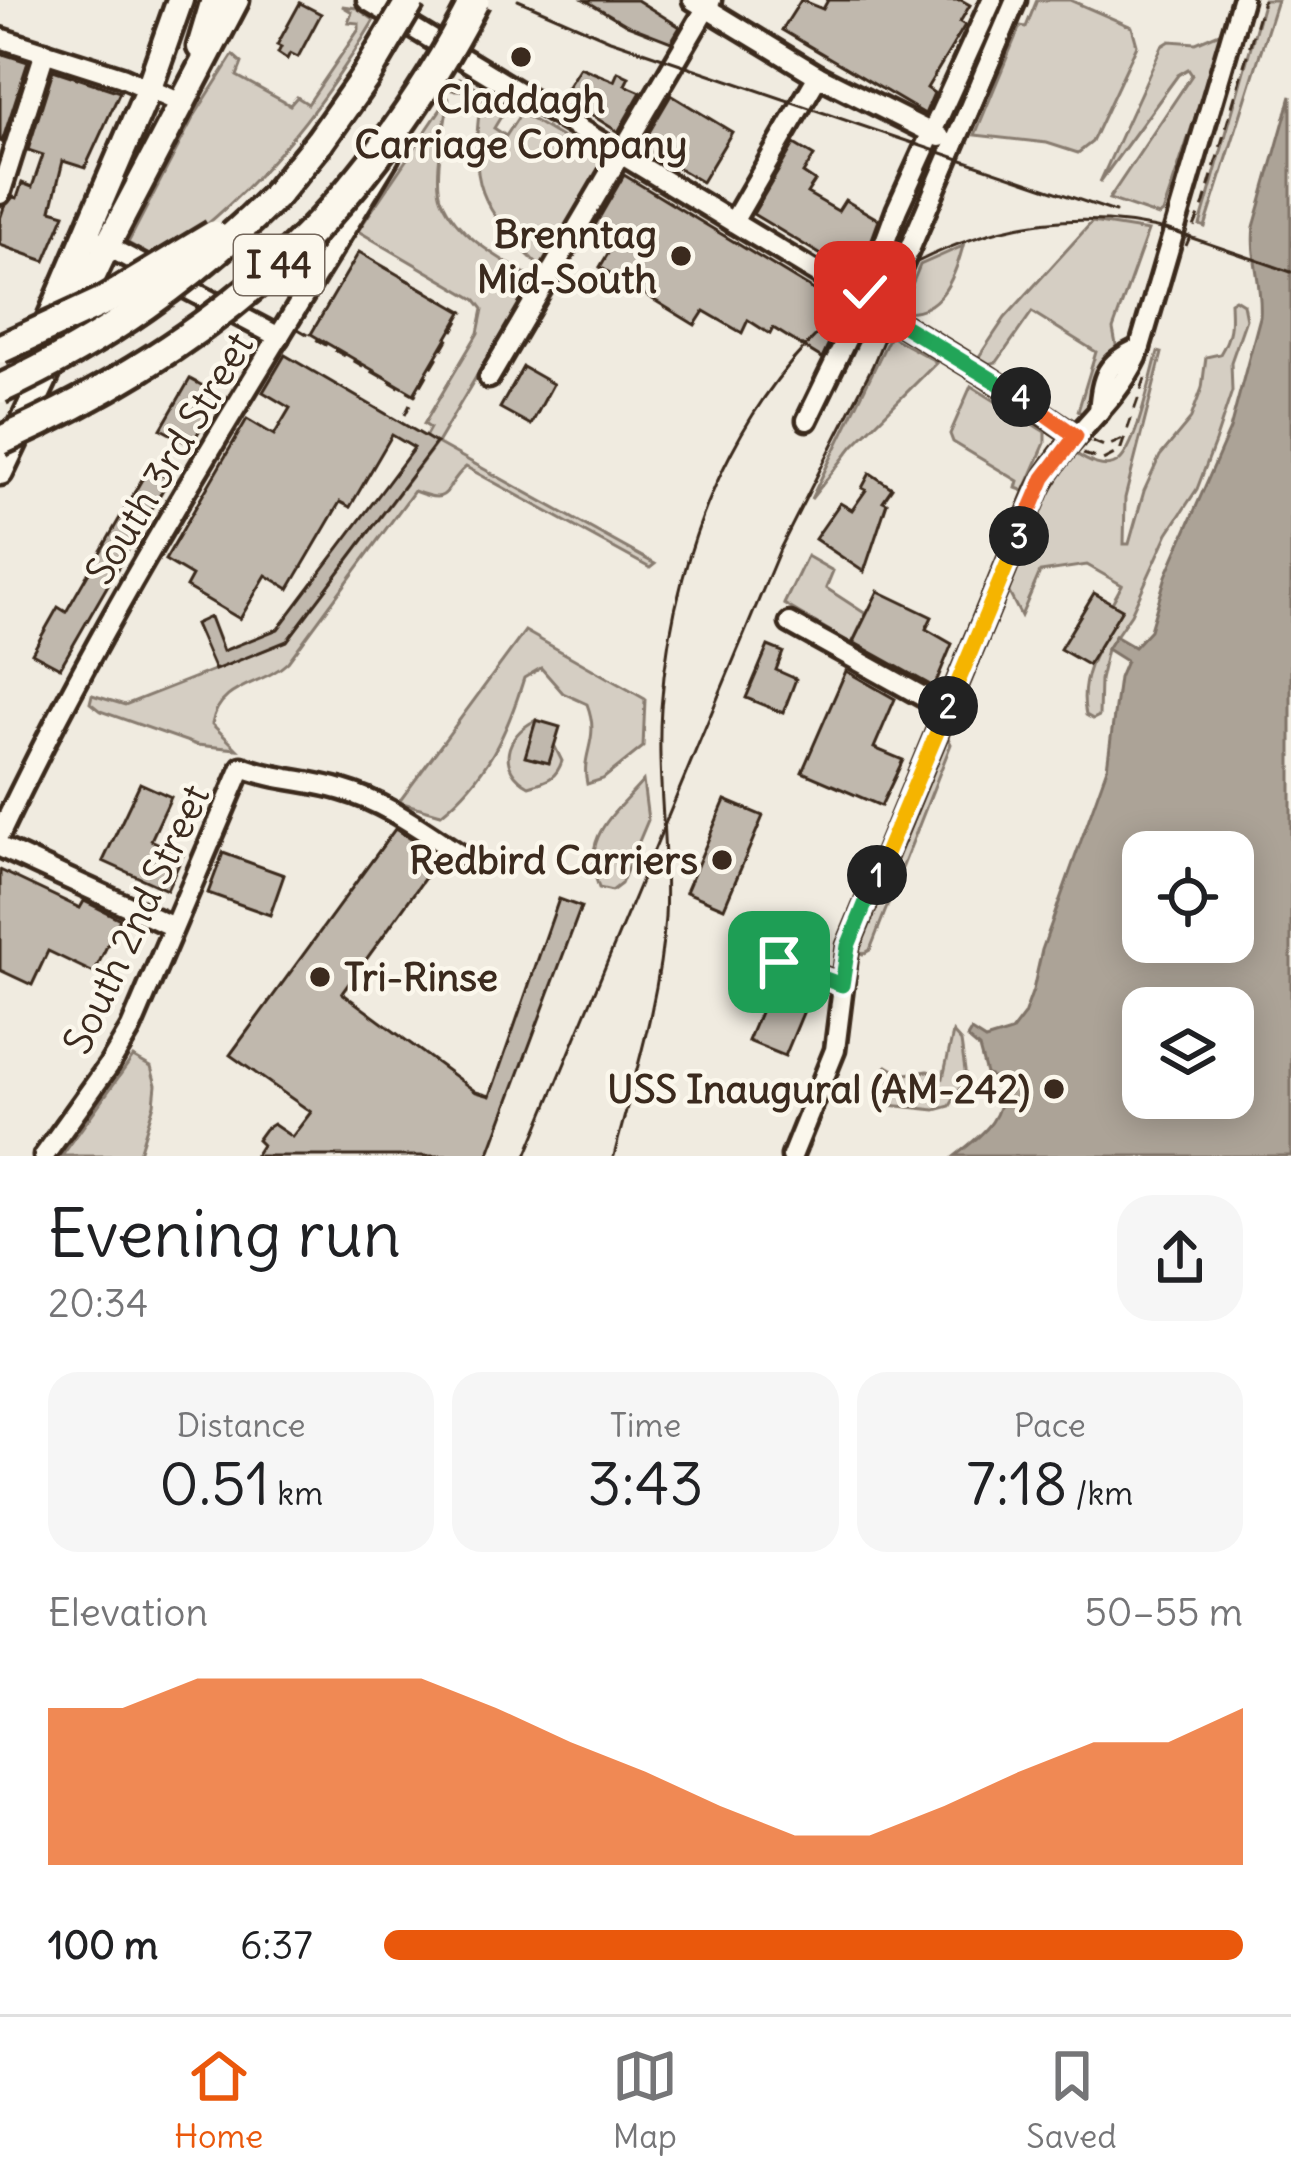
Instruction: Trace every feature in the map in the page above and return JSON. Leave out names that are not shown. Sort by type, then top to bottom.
[{"type":"highway","name":"I 44","points":[[16,381],[64,359],[174,288],[274,197],[338,117],[411,0]]},
{"type":"highway","name":"I 44","points":[[0,438],[141,370],[269,274],[337,206],[390,142],[478,0]]},
{"type":"highway","points":[[0,349],[152,275],[274,197]]},
{"type":"main road","points":[[0,438],[16,381],[149,88],[181,0]]},
{"type":"main road","points":[[199,67],[202,34],[214,0]]},
{"type":"main road","points":[[0,472],[16,381],[107,246],[236,0]]},
{"type":"street","points":[[367,0],[1050,415],[1080,441]]},
{"type":"street","name":"South 3rd Street","points":[[0,834],[68,695],[288,333],[478,0]]},
{"type":"street","points":[[807,420],[863,301],[929,134],[992,0]]},
{"type":"street","points":[[882,313],[1016,0]]},
{"type":"street","points":[[792,1156],[835,1050],[848,946],[1038,490],[1099,412],[1108,368],[1140,347],[1242,0]]},
{"type":"street","points":[[490,378],[704,3],[818,76],[929,134],[956,142]]},
{"type":"street","points":[[0,38],[149,88],[181,104]]},
{"type":"street","points":[[0,194],[45,52]]},
{"type":"street","points":[[733,222],[818,76]]},
{"type":"street","points":[[84,234],[288,333]]},
{"type":"street","points":[[790,623],[946,710]]},
{"type":"street","name":"South 2nd Street","points":[[44,1156],[117,1052],[242,767],[345,790],[377,803],[465,858]]},
{"type":"street","points":[[0,847],[173,927]]},
{"type":"street","points":[[779,962],[842,985]]},
{"type":"path","points":[[1186,247],[1204,203],[1263,0]]},
{"type":"path","points":[[384,267],[464,312],[405,415]]},
{"type":"path","points":[[288,333],[415,396]]},
{"type":"path","points":[[1127,436],[1120,451],[1109,458],[1091,458],[1080,441],[1106,447],[1127,436]]},
{"type":"shaded area","points":[[1037,0],[1070,0],[1132,27],[1137,45],[1092,142],[1078,153],[1047,143],[975,135],[1020,26],[1026,27]]},
{"type":"shaded area","points":[[1264,0],[1277,0],[1205,227],[1200,225]]},
{"type":"shaded area","points":[[342,6],[357,8],[374,20],[330,88],[280,152],[224,210],[160,261],[128,243],[193,118],[233,55],[242,63],[237,76],[290,105],[297,97],[308,104],[359,29],[359,23],[348,22],[352,12]]},
{"type":"shaded area","points":[[1224,31],[1163,213],[1159,216],[1109,199],[1192,75],[1188,69],[1178,75],[1100,182],[1162,46],[1170,41],[1196,43]]},
{"type":"shaded area","points":[[460,78],[508,105],[494,128],[506,136],[521,113],[603,162],[541,268],[503,227],[483,192],[476,152],[481,97],[470,90],[453,90]]},
{"type":"shaded area","points":[[1291,96],[1291,1156],[955,1156],[990,1125],[1001,1095],[1001,1082],[986,1074],[979,1048],[967,1038],[971,1031],[985,1040],[1011,1032],[1024,1015],[1042,950],[1107,768],[1119,678],[1126,661],[1107,649],[1115,636],[1134,647],[1150,630],[1166,576],[1230,429],[1260,317],[1254,227]]},
{"type":"shaded area","points":[[449,97],[439,164],[442,200],[470,236],[534,279],[437,443],[655,564],[650,568],[466,467],[441,496],[414,491],[288,662],[223,700],[212,724],[237,749],[197,745],[100,711],[90,703],[92,695],[125,705],[287,641],[436,444],[425,437],[430,428],[424,424],[478,333],[483,309],[476,300],[358,231]]},
{"type":"shaded area","points":[[1092,222],[1148,231],[1113,329],[1117,350],[1105,361],[1090,410],[1083,414],[1078,411],[1096,352],[1032,312],[997,362],[987,364],[978,358],[1005,318]]},
{"type":"shaded area","points":[[963,246],[949,283],[935,302],[901,311],[920,265]]},
{"type":"shaded area","points":[[1235,299],[1243,304],[1246,319],[1231,362],[1232,391],[1215,442],[1197,489],[1168,533],[1131,614],[1107,649],[1099,716],[1093,719],[1086,715],[1085,686],[1093,660],[1121,609],[1112,603],[1122,585],[1087,565],[1040,572],[1021,616],[1007,589],[1050,487],[1075,453],[1109,466],[1126,453],[1158,352],[1162,353],[1125,498],[1124,544],[1129,544],[1160,456],[1190,420],[1202,388],[1206,357],[1220,354],[1227,341],[1230,302]]},
{"type":"shaded area","points":[[890,336],[937,362],[853,446],[811,499]]},
{"type":"shaded area","points":[[971,386],[1045,432],[1045,443],[1024,491],[1016,488],[1018,481],[953,442],[950,434]]},
{"type":"shaded area","points":[[807,556],[833,571],[826,588],[866,614],[852,644],[784,604]]},
{"type":"shaded area","points":[[525,631],[645,699],[643,747],[603,779],[587,784],[592,728],[587,704],[563,693],[541,668],[524,678],[493,753],[457,800],[441,814],[399,802]]},
{"type":"shaded area","points":[[536,720],[526,757],[549,763],[554,745],[562,761],[550,778],[529,786],[512,770],[509,752],[517,734]]},
{"type":"shaded area","points":[[947,736],[951,744],[870,950],[863,954],[856,950]]},
{"type":"shaded area","points":[[643,781],[648,820],[621,884],[612,891],[599,888],[594,870],[597,841]]},
{"type":"shaded area","points":[[953,1033],[961,1042],[966,1078],[950,1106],[935,1110],[880,1104],[874,1096],[887,1066],[903,1073],[928,1071],[943,1078]]},
{"type":"shaded area","points":[[133,1057],[151,1067],[156,1085],[138,1156],[62,1156]]},
{"type":"building","points":[[585,0],[637,0],[680,27],[671,42],[627,25]]},
{"type":"building","points":[[801,0],[823,9],[828,0],[961,0],[970,5],[960,22],[965,25],[927,88],[934,93],[925,114],[782,30]]},
{"type":"building","points":[[300,3],[321,14],[298,57],[290,53],[287,59],[278,53],[281,47],[277,45]]},
{"type":"building","points":[[0,53],[28,62],[2,142],[0,141]]},
{"type":"building","points":[[580,67],[614,81],[618,72],[629,77],[625,85],[641,92],[618,132],[562,96]]},
{"type":"building","points":[[53,70],[120,92],[85,168],[63,161],[51,210],[65,214],[45,261],[0,245],[0,219],[22,183],[32,187],[43,155],[28,150]]},
{"type":"building","points":[[671,95],[732,132],[702,182],[641,146]]},
{"type":"building","points":[[794,144],[814,156],[803,173],[815,181],[807,193],[838,211],[845,200],[879,220],[858,277],[753,214]]},
{"type":"building","name":"Brenntag Mid-South","points":[[624,175],[845,309],[822,358],[773,328],[770,334],[748,320],[742,333],[704,311],[695,325],[600,267],[613,245],[591,232]]},
{"type":"building","points":[[359,252],[462,312],[414,394],[311,334]]},
{"type":"building","points":[[285,355],[436,443],[287,641],[215,670],[195,624],[210,617],[223,651],[278,629],[414,448],[392,435],[350,507],[340,502],[289,589],[266,575],[240,619],[186,587],[192,576],[165,560],[247,419],[274,435],[290,408],[263,392]]},
{"type":"building","points":[[523,367],[553,384],[531,425],[500,408]]},
{"type":"building","points":[[190,379],[220,395],[191,445],[161,429]]},
{"type":"building","points":[[149,467],[169,479],[60,668],[32,653],[58,607],[66,612]]},
{"type":"building","points":[[870,473],[892,488],[883,501],[887,503],[864,572],[815,539],[840,503],[852,510],[866,490],[862,488]]},
{"type":"building","points":[[878,591],[932,617],[926,629],[952,644],[934,687],[853,642]]},
{"type":"building","points":[[1094,593],[1122,609],[1088,665],[1060,649]]},
{"type":"building","points":[[768,646],[783,652],[776,670],[796,679],[783,713],[746,698]]},
{"type":"building","points":[[846,671],[895,699],[874,748],[903,760],[881,806],[802,772]]},
{"type":"building","points":[[536,720],[560,727],[549,763],[525,757]]},
{"type":"building","points":[[140,783],[171,797],[151,840],[183,855],[167,890],[103,861]]},
{"type":"building","name":"Redbird Carriers","points":[[725,800],[763,816],[724,908],[686,892]]},
{"type":"building","name":"Tri-Rinse","points":[[395,829],[440,857],[342,993],[476,1092],[490,1096],[559,899],[581,907],[488,1156],[255,1156],[262,1145],[257,1140],[265,1129],[273,1124],[292,1137],[311,1112],[230,1055]]},
{"type":"building","points":[[223,853],[284,875],[270,915],[208,893]]},
{"type":"building","points":[[0,870],[80,908],[84,901],[120,919],[94,973],[48,951],[32,985],[0,970]]},
{"type":"building","points":[[771,986],[808,1001],[785,1056],[748,1041]]},
{"type":"railway","points":[[518,0],[610,40],[1115,212]]},
{"type":"railway","points":[[526,1156],[780,549],[872,367],[1027,0]]},
{"type":"railway","points":[[614,1156],[645,1038],[662,947],[666,891],[660,734],[669,643],[704,513],[732,452],[767,394],[809,343],[858,298],[947,248],[1044,222],[1109,221],[1178,233]]},
{"type":"railway","points":[[1166,229],[1291,272]]},
{"type":"place","name":"Claddagh Carriage Company","points":[[521,57]]},
{"type":"place","name":"Brenntag Mid-South","points":[[681,256]]},
{"type":"place","name":"Redbird Carriers","points":[[722,860]]},
{"type":"place","name":"Tri-Rinse","points":[[320,977]]},
{"type":"place","name":"USS Inaugural (AM-242)","points":[[1054,1089]]},
{"type":"route","points":[[779,962],[842,985],[848,946],[1038,490],[1076,436],[1050,415],[863,301],[865,292]]}]
